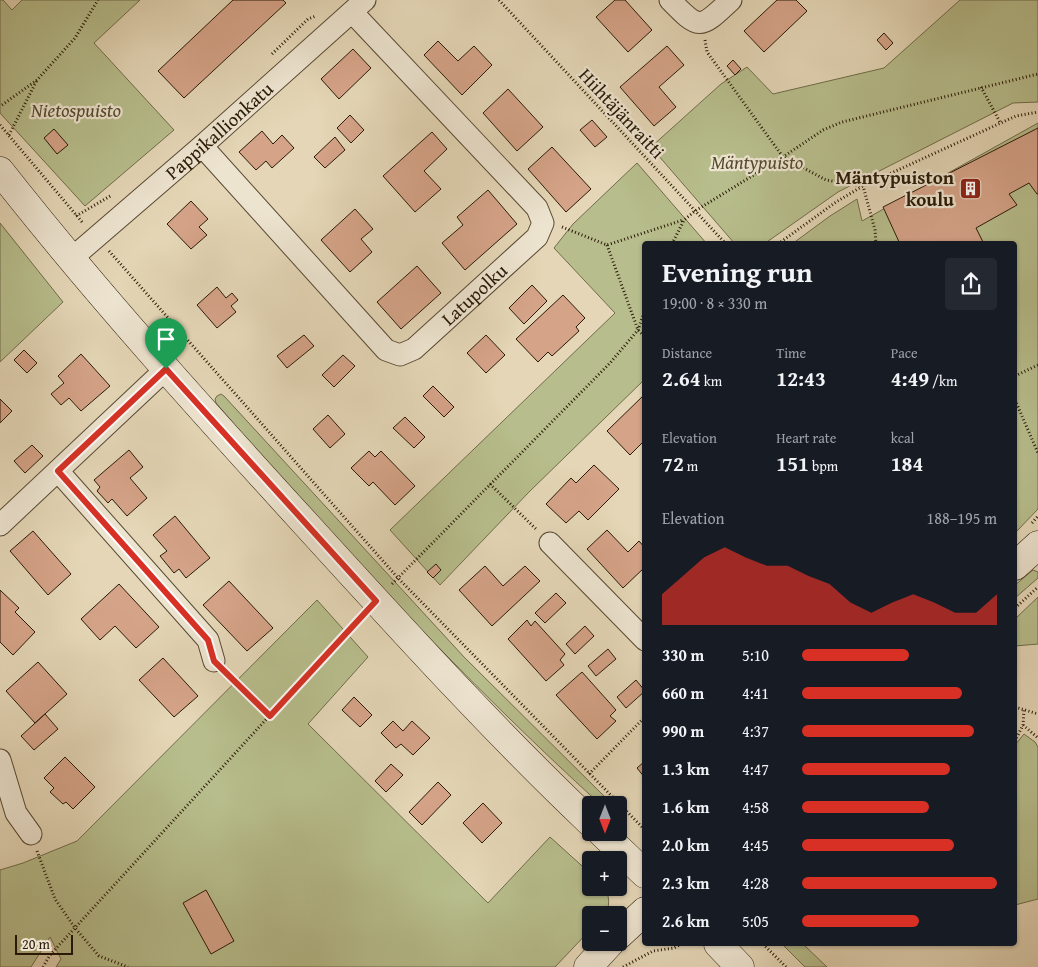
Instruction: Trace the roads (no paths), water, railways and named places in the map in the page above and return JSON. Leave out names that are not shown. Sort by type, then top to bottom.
[{"type":"street","points":[[670,0],[687,18],[695,23],[703,24],[710,20],[731,0]]},
{"type":"street","name":"Pappikallionkatu","points":[[71,259],[202,146],[359,6]]},
{"type":"street","name":"Latupolku","points":[[202,146],[386,350],[400,354],[414,349],[538,237],[543,223],[537,208],[359,6]]},
{"type":"street","points":[[0,171],[71,259],[166,369],[476,709],[582,814]]},
{"type":"street","points":[[0,525],[166,369]]},
{"type":"street","points":[[58,471],[208,640],[214,661]]},
{"type":"street","points":[[550,543],[642,637]]},
{"type":"street","points":[[1017,564],[1038,545]]},
{"type":"street","points":[[0,760],[16,813],[31,834]]},
{"type":"street","points":[[610,841],[642,871]]},
{"type":"street","points":[[627,928],[642,914]]},
{"type":"street","points":[[720,946],[740,967]]},
{"type":"street","points":[[588,967],[603,951]]},
{"type":"place","name":"Mäntypuiston koulu","points":[[970,188]]},
{"type":"park label","name":"Nietospuisto","points":[[76,110]]},
{"type":"park label","name":"Mäntypuisto","points":[[757,162]]}]
